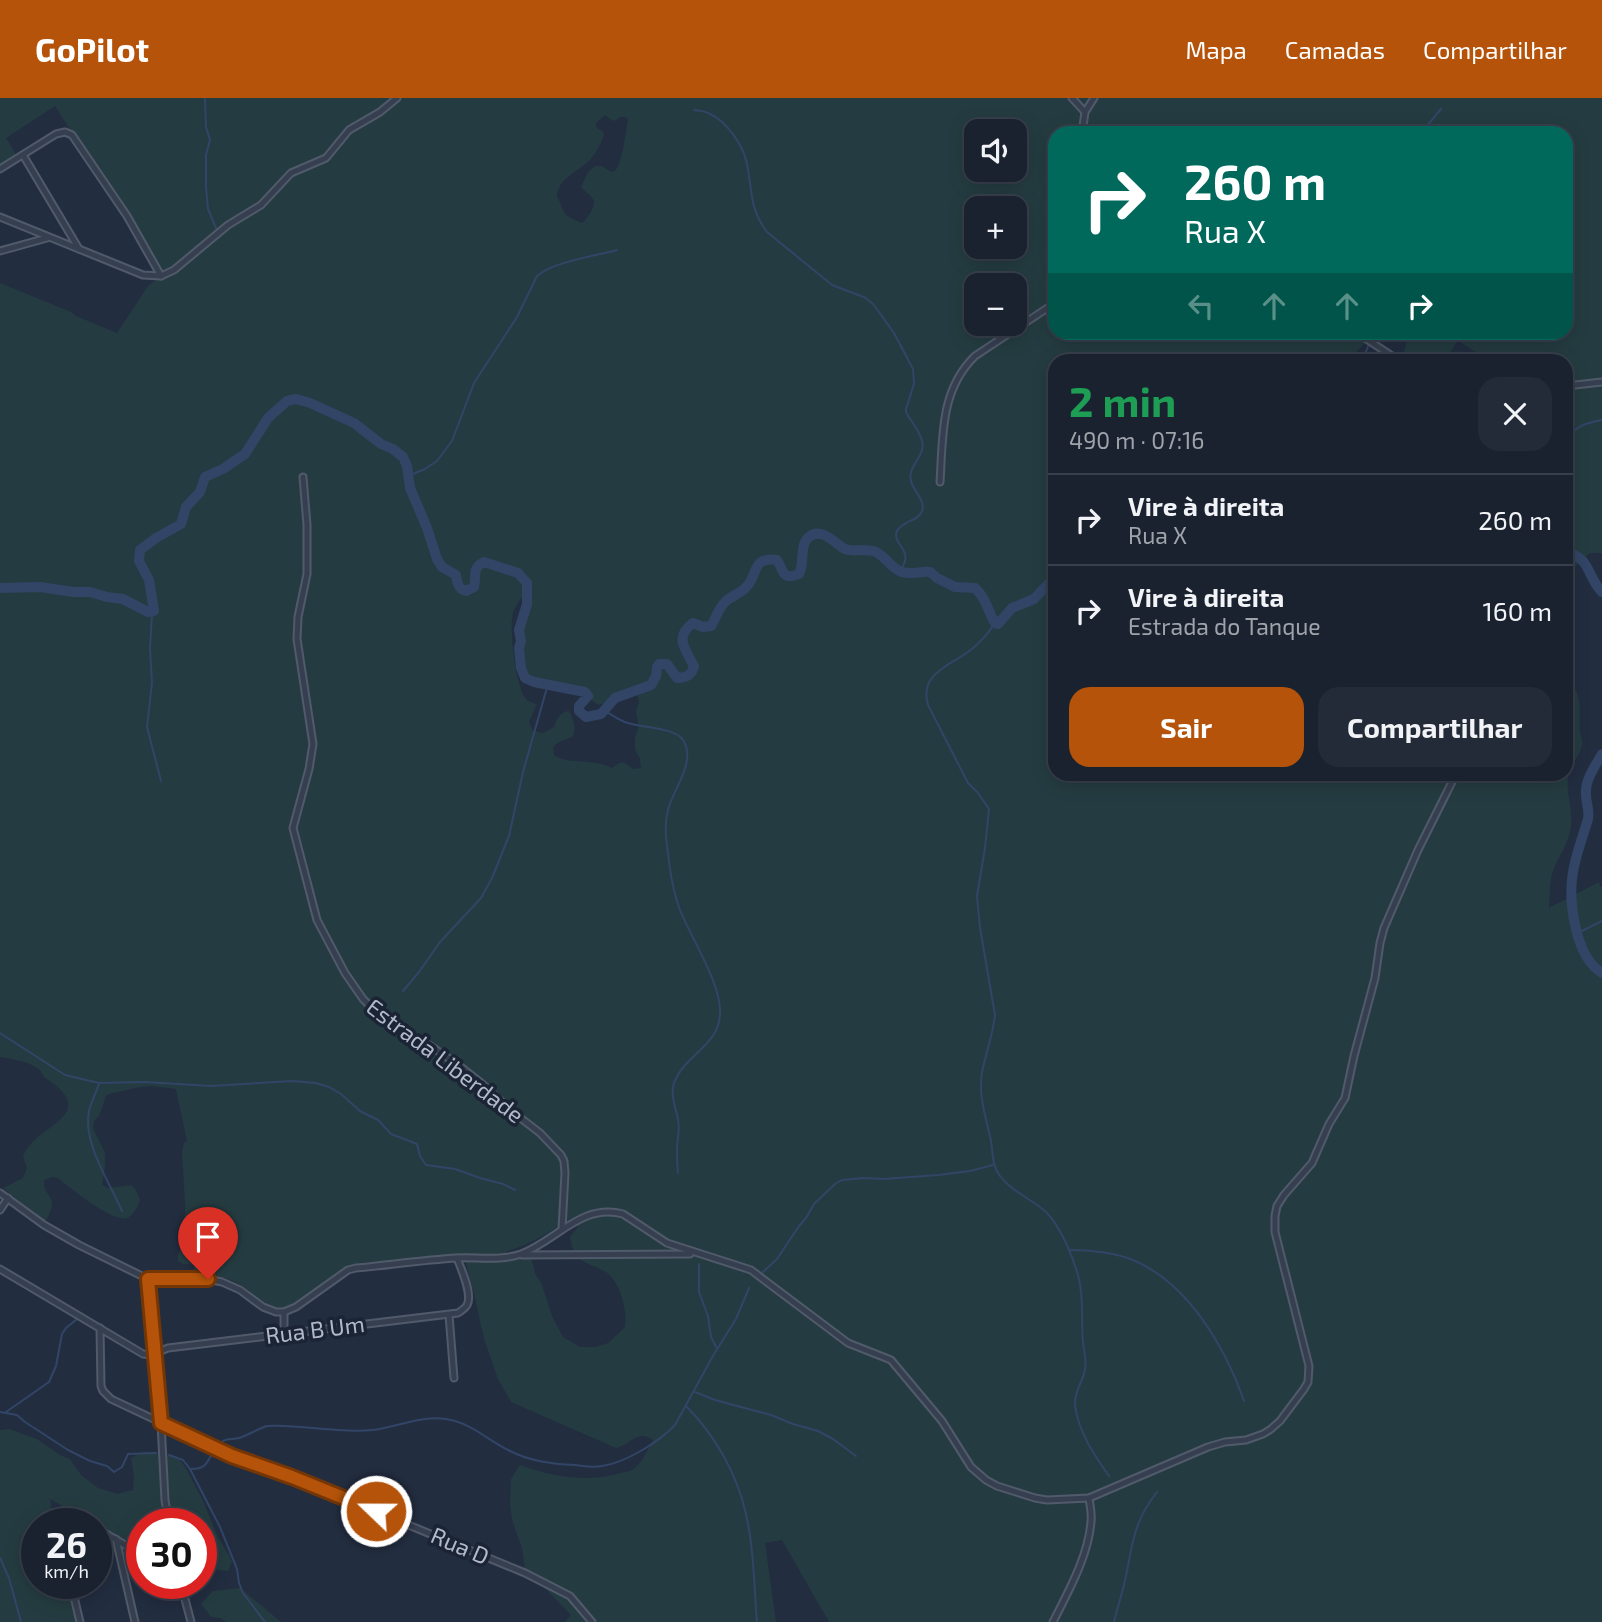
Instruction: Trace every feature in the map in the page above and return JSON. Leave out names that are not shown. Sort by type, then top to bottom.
[{"type":"street","points":[[0,217],[143,275],[161,276],[174,270],[228,225],[261,205],[291,173],[329,156],[349,130],[380,113],[397,98]]},
{"type":"street","points":[[1072,98],[1085,112]]},
{"type":"street","points":[[1083,126],[1085,112],[1094,98]]},
{"type":"street","points":[[0,169],[56,134],[65,132],[72,135],[127,216],[161,276]]},
{"type":"street","points":[[23,155],[79,249]]},
{"type":"street","points":[[0,251],[47,238]]},
{"type":"street","points":[[940,482],[945,416],[955,380],[975,356],[1048,308]]},
{"type":"street","points":[[1368,340],[1389,354]]},
{"type":"street","points":[[1573,385],[1602,382]]},
{"type":"street","name":"Estrada Liberdade","points":[[303,477],[307,574],[298,617],[297,639],[313,744],[293,828],[317,920],[345,973],[363,999],[383,1019],[457,1063],[540,1133],[561,1155],[565,1173],[562,1229]]},
{"type":"street","points":[[518,1255],[591,1214],[616,1212],[629,1216],[667,1243],[751,1270],[848,1343],[891,1360],[942,1420],[971,1467],[986,1480],[1035,1498],[1089,1498],[1208,1447],[1263,1434],[1280,1421],[1308,1382],[1309,1366],[1276,1232],[1277,1206],[1312,1163],[1329,1124],[1345,1098],[1375,978],[1384,928],[1452,781]]},
{"type":"street","points":[[0,1192],[79,1245],[148,1279],[208,1279],[222,1282],[240,1290],[262,1307],[276,1312],[296,1307],[348,1270],[356,1268],[518,1255],[697,1254]]},
{"type":"street","points":[[0,1210],[8,1198]]},
{"type":"street","points":[[454,1378],[449,1315],[463,1309],[469,1299],[457,1258]]},
{"type":"street","points":[[0,1269],[144,1354],[155,1354]]},
{"type":"street","points":[[148,1279],[166,1508]]},
{"type":"street","points":[[284,1312],[285,1333]]},
{"type":"street","name":"Rua B Um","points":[[155,1354],[168,1348],[449,1315]]},
{"type":"street","name":"Rua D","points":[[100,1328],[101,1385],[111,1399],[232,1456],[328,1492],[525,1573],[570,1596],[592,1622]]},
{"type":"street","points":[[1054,1622],[1085,1548],[1091,1521],[1089,1498]]},
{"type":"street","points":[[112,1537],[126,1545]]},
{"type":"street","points":[[116,1539],[135,1622]]},
{"type":"street","points":[[75,1599],[80,1622]]},
{"type":"street","points":[[185,1599],[191,1622]]},
{"type":"green space","points":[[0,98],[1602,98],[1602,553],[1590,553],[1573,569],[1573,354],[1482,354],[1457,340],[1573,340],[1573,126],[1048,126],[1048,340],[1368,340],[1354,354],[1048,354],[1048,781],[1568,781],[1571,826],[1552,875],[1549,908],[1599,882],[1602,887],[1602,1622],[829,1622],[782,1540],[765,1543],[776,1622],[565,1622],[571,1615],[538,1581],[526,1576],[522,1548],[510,1505],[511,1479],[520,1465],[545,1473],[583,1478],[627,1472],[639,1464],[653,1440],[642,1436],[616,1448],[511,1402],[498,1379],[484,1339],[464,1257],[356,1264],[337,1273],[301,1301],[282,1308],[270,1306],[230,1280],[194,1273],[194,1265],[178,1261],[181,1249],[180,1229],[185,1214],[182,1151],[187,1141],[176,1089],[151,1086],[109,1094],[94,1121],[93,1128],[105,1153],[102,1185],[108,1188],[131,1185],[140,1200],[129,1217],[112,1215],[58,1178],[52,1177],[44,1180],[52,1202],[45,1222],[3,1188],[23,1178],[27,1168],[23,1157],[29,1146],[58,1121],[68,1105],[65,1095],[44,1077],[40,1070],[24,1062],[0,1057],[0,283],[117,333],[148,286],[163,274],[55,106],[6,138],[17,156],[0,168]],"holes":[[[605,115],[613,121],[620,117],[628,119],[623,151],[616,170],[611,172],[602,166],[595,166],[588,172],[581,187],[594,201],[590,213],[582,223],[565,214],[557,197],[558,191],[564,180],[596,152],[604,135],[596,127],[596,123]],[[524,595],[529,596],[521,637],[524,679],[559,685],[598,705],[616,700],[636,689],[639,726],[635,750],[641,768],[633,769],[622,762],[612,768],[597,763],[566,760],[554,755],[553,747],[572,737],[574,733],[569,711],[559,716],[554,727],[543,733],[533,731],[529,722],[537,704],[528,700],[520,685],[512,626],[515,609],[520,600]],[[572,1218],[578,1227],[570,1237],[575,1252],[582,1261],[611,1276],[624,1306],[625,1327],[608,1343],[596,1347],[580,1347],[563,1337],[552,1316],[532,1261],[527,1255],[517,1259],[504,1259],[507,1251],[533,1241]]]},
{"type":"green space","points":[[1407,340],[1457,340],[1450,354],[1403,354]]},
{"type":"green space","points":[[1573,686],[1578,697],[1582,743],[1573,765]]},
{"type":"green space","points":[[9,1429],[37,1439],[70,1459],[81,1475],[98,1488],[117,1494],[133,1490],[131,1458],[143,1452],[154,1452],[180,1460],[206,1508],[126,1508],[126,1543],[112,1535],[112,1508],[65,1508],[50,1499],[52,1508],[21,1508],[21,1599],[71,1599],[76,1622],[0,1622],[0,1430]]},
{"type":"green space","points":[[217,1535],[232,1561],[228,1571],[217,1570]]},
{"type":"green space","points":[[240,1588],[281,1622],[226,1622],[221,1618],[211,1617],[201,1604],[206,1599],[217,1599],[217,1591]]},
{"type":"waterway","points":[[205,98],[206,127],[210,140],[206,155],[206,187],[208,209],[216,228]]},
{"type":"waterway","points":[[1427,126],[1441,109]]},
{"type":"waterway","points":[[694,110],[716,117],[737,140],[746,160],[754,206],[767,232],[832,285],[866,298],[874,305],[894,333],[913,369],[914,384],[906,412],[923,447],[910,475],[923,507],[918,517],[897,531],[897,540],[905,557],[900,571]]},
{"type":"waterway","points":[[408,476],[437,461],[452,441],[474,383],[517,317],[537,276],[563,263],[617,250]]},
{"type":"waterway","points":[[1365,354],[1369,344]]},
{"type":"waterway","points":[[0,588],[40,587],[90,592],[123,599],[148,612],[154,611],[149,580],[139,561],[140,550],[181,524],[186,507],[200,492],[205,477],[245,454],[268,418],[287,401],[296,399],[354,423],[403,457],[410,488],[437,559],[442,567],[456,575],[461,589],[466,591],[474,587],[476,570],[484,562],[518,573],[527,583],[527,604],[519,630],[521,668],[525,678],[585,692],[588,696],[579,706],[579,711],[586,717],[601,714],[615,698],[651,685],[659,664],[667,664],[677,678],[692,672],[694,666],[683,643],[687,628],[693,623],[703,627],[711,626],[723,605],[745,589],[763,561],[777,560],[786,575],[799,574],[804,545],[814,534],[827,536],[847,550],[876,552],[902,572],[930,572],[955,587],[975,588],[998,624],[1012,608],[1034,599],[1048,584]]},
{"type":"waterway","points":[[1573,432],[1591,422],[1602,420]]},
{"type":"waterway","points":[[1573,554],[1585,564],[1602,592]]},
{"type":"waterway","points":[[152,613],[152,683],[147,727],[161,781]]},
{"type":"waterway","points":[[995,623],[976,646],[937,672],[931,679],[926,695],[928,705],[968,783],[989,809],[977,896],[995,1015],[981,1081],[994,1164],[1005,1182],[1052,1218],[1074,1262],[1081,1287],[1082,1335],[1086,1362],[1075,1405],[1083,1433],[1109,1476]]},
{"type":"waterway","points":[[403,991],[440,942],[481,898],[492,878],[509,836],[523,772],[548,684]]},
{"type":"waterway","points":[[605,711],[634,725],[673,733],[683,740],[687,748],[686,766],[667,815],[669,860],[678,903],[716,989],[720,1014],[714,1034],[685,1065],[674,1083],[673,1097],[679,1127],[678,1173]]},
{"type":"waterway","points":[[1602,754],[1586,786],[1588,819],[1574,865],[1572,884],[1573,912],[1580,941],[1585,954],[1602,973]]},
{"type":"waterway","points":[[1578,933],[1602,921]]},
{"type":"waterway","points":[[0,1033],[65,1075],[99,1083],[145,1082],[211,1086],[292,1081],[316,1083],[341,1094],[360,1111],[378,1120],[391,1134],[417,1144],[426,1165],[455,1169],[515,1190]]},
{"type":"waterway","points":[[99,1084],[89,1111],[90,1136],[98,1162],[122,1211]]},
{"type":"waterway","points":[[763,1272],[777,1259],[814,1204],[842,1180],[938,1175],[993,1165]]},
{"type":"waterway","points":[[1069,1250],[1125,1257],[1153,1270],[1171,1284],[1187,1300],[1215,1339],[1244,1401]]},
{"type":"waterway","points":[[699,1264],[699,1292],[716,1347]]},
{"type":"waterway","points":[[217,1445],[267,1426],[360,1431],[437,1418],[463,1424],[508,1450],[532,1459],[588,1467],[611,1464],[641,1451],[675,1425],[736,1319],[749,1288]]},
{"type":"waterway","points":[[6,1412],[49,1382],[56,1366],[62,1334],[77,1319]]},
{"type":"waterway","points":[[695,1392],[818,1431],[856,1456]]},
{"type":"waterway","points":[[686,1406],[697,1417],[724,1456],[742,1499],[751,1541],[757,1622]]},
{"type":"waterway","points":[[0,1412],[17,1415],[68,1450],[107,1466],[114,1472],[122,1467],[128,1454],[156,1453]]},
{"type":"waterway","points":[[191,1469],[204,1466],[212,1454]]},
{"type":"waterway","points":[[169,1455],[183,1460],[190,1469],[220,1527],[237,1569],[243,1593],[265,1622]]},
{"type":"waterway","points":[[1114,1622],[1138,1526],[1157,1492]]},
{"type":"waterway","points":[[0,1558],[9,1578],[21,1622]]},
{"type":"route","points":[[208,1279],[148,1279],[161,1423],[232,1456],[376,1511]]}]
